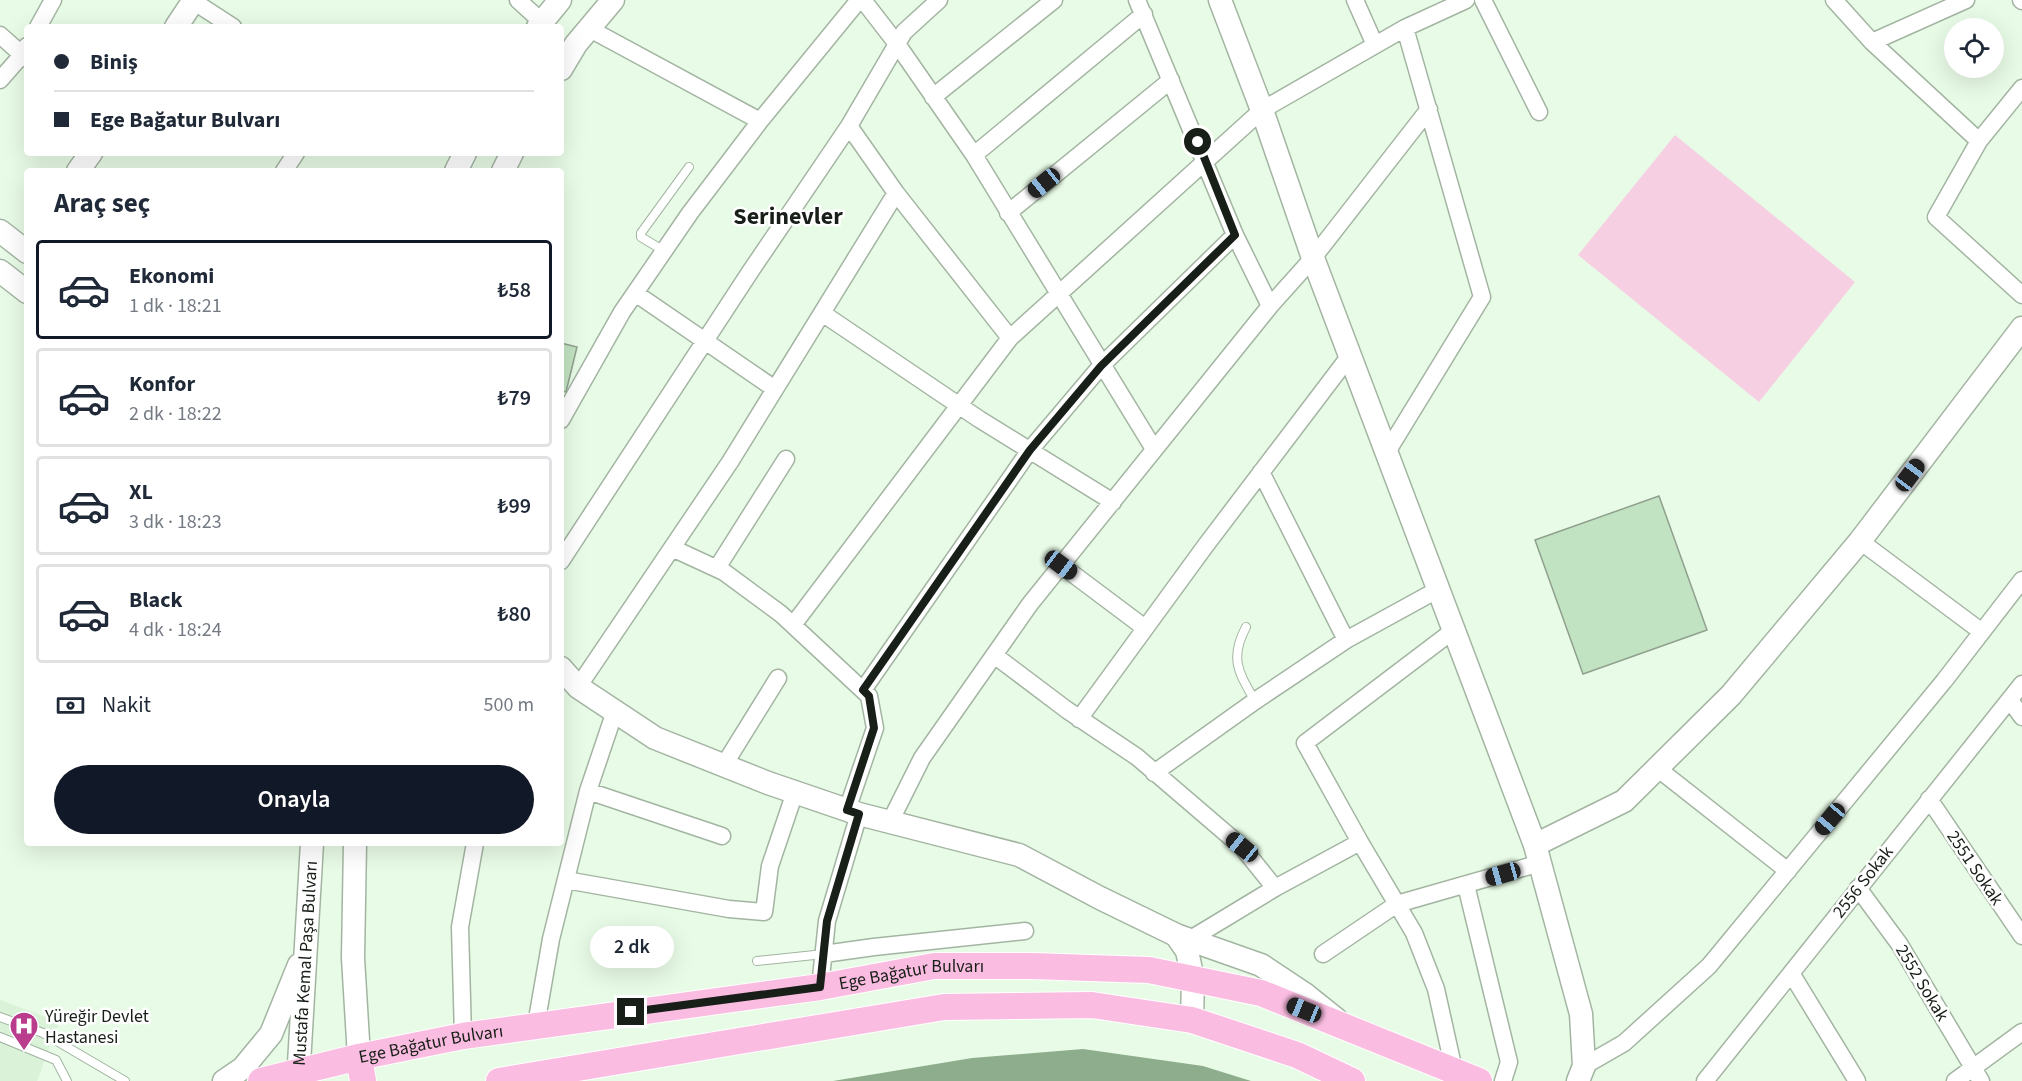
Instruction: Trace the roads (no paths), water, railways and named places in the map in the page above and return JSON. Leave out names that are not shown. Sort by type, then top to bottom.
[{"type":"main road","points":[[541,24],[560,0]]},
{"type":"main road","points":[[564,64],[588,28],[613,0]]},
{"type":"main road","points":[[1220,0],[1262,110],[1314,258],[1538,854],[1581,1014],[1581,1074],[1562,1081]]},
{"type":"main road","points":[[178,24],[193,1]]},
{"type":"main road","points":[[0,231],[24,248]]},
{"type":"main road","points":[[0,271],[24,290]]},
{"type":"main road","points":[[1538,854],[1624,801],[1731,695],[1860,541],[2022,328]]},
{"type":"main road","points":[[564,671],[578,687],[655,738],[853,812],[1019,855],[1182,937],[1262,965],[1347,1027]]},
{"type":"main road","name":"Mustafa Kemal Paşa Bulvarı","points":[[298,1077],[312,846]]},
{"type":"main road","points":[[355,846],[353,958],[361,1069]]},
{"type":"main road","points":[[1182,937],[1194,979],[1192,1020]]},
{"type":"main road","points":[[224,1081],[243,1068],[272,1034],[307,947]]},
{"type":"main road","name":"Ege Bağatur Bulvarı","points":[[261,1081],[361,1069],[463,1036],[536,1025],[820,987],[934,966],[1032,966],[1149,970],[1261,993],[1479,1081]]},
{"type":"main road","name":"Ege Bağatur Bulvarı","points":[[499,1081],[944,1007],[1092,1005],[1192,1020],[1297,1055],[1352,1081]]},
{"type":"street","points":[[40,24],[53,0]]},
{"type":"street","points":[[518,0],[539,24]]},
{"type":"street","points":[[564,415],[622,312],[690,213],[760,121],[861,0],[897,44],[974,155],[1101,366],[1154,449]]},
{"type":"street","points":[[564,556],[705,340],[849,126],[904,32],[939,0]]},
{"type":"street","points":[[933,97],[1054,0]]},
{"type":"street","points":[[1355,0],[1375,45]]},
{"type":"street","points":[[793,625],[1010,338],[1262,110],[1405,28],[1466,0]]},
{"type":"street","points":[[1483,0],[1539,112]]},
{"type":"street","points":[[1834,0],[1872,42],[1979,141]]},
{"type":"street","points":[[1872,42],[1966,0]]},
{"type":"street","points":[[193,1],[228,24]]},
{"type":"street","points":[[974,155],[1141,7],[1235,235],[1270,306]]},
{"type":"street","points":[[588,28],[760,121]]},
{"type":"street","points":[[1387,452],[1482,297],[1405,28]]},
{"type":"street","points":[[0,36],[24,53]]},
{"type":"street","points":[[0,80],[24,55]]},
{"type":"street","points":[[1008,213],[1171,80]]},
{"type":"street","points":[[2022,88],[1979,141],[1936,217],[2022,295]]},
{"type":"street","points":[[890,822],[922,758],[1030,604],[1270,306],[1314,258],[1429,109]]},
{"type":"street","points":[[849,126],[896,193],[1010,338]]},
{"type":"street","points":[[578,687],[730,462],[896,193]]},
{"type":"street","points":[[863,690],[1030,450],[1101,366],[1235,235]]},
{"type":"street","points":[[635,293],[775,389]]},
{"type":"street","points":[[822,313],[960,406],[1113,502]]},
{"type":"street","points":[[1079,719],[1351,354]]},
{"type":"street","points":[[717,568],[786,459]]},
{"type":"street","points":[[1261,472],[1346,640]]},
{"type":"street","points":[[1860,541],[1982,632]]},
{"type":"street","points":[[672,548],[717,568],[762,600],[793,625],[869,696],[874,728],[827,921],[820,987]]},
{"type":"street","points":[[1061,565],[1145,628]]},
{"type":"street","points":[[1581,1074],[1624,1043],[1709,966],[2022,580]]},
{"type":"street","points":[[1154,773],[1346,640],[1439,589]]},
{"type":"street","points":[[1454,630],[1305,742],[1413,933],[1436,989],[1454,1071]]},
{"type":"street","points":[[994,655],[1079,719],[1137,757],[1242,847],[1275,888]]},
{"type":"street","points":[[724,765],[778,678]]},
{"type":"street","name":"2556 Sokak","points":[[1705,1081],[2022,684]]},
{"type":"street","points":[[2010,700],[2022,717]]},
{"type":"street","points":[[536,1025],[551,939],[588,790],[615,711]]},
{"type":"street","points":[[1657,768],[1788,871]]},
{"type":"street","points":[[588,790],[722,836]]},
{"type":"street","points":[[566,880],[729,909],[764,912],[770,866],[795,792]]},
{"type":"street","name":"2551 Sokak","points":[[1929,799],[2022,936]]},
{"type":"street","points":[[1182,937],[1360,842]]},
{"type":"street","points":[[463,1036],[460,927],[474,846]]},
{"type":"street","points":[[1323,954],[1397,904],[1466,885],[1538,854]]},
{"type":"street","points":[[1466,885],[1509,1062],[1503,1081]]},
{"type":"street","name":"2552 Sokak","points":[[1858,888],[1900,945],[1977,1074]]},
{"type":"street","points":[[824,954],[874,946],[1025,931]]},
{"type":"street","points":[[1791,973],[1857,1081]]},
{"type":"street","points":[[1955,1081],[1977,1074],[2022,1032]]},
{"type":"lane","points":[[664,251],[645,241],[641,233],[689,168]]},
{"type":"lane","points":[[1246,627],[1238,645],[1238,673],[1255,701]]},
{"type":"lane","points":[[757,961],[824,954]]},
{"type":"lane","points":[[0,1017],[43,1033],[125,1081]]},
{"type":"lane","points":[[0,1037],[56,1060],[67,1081]]},
{"type":"place","name":"Yüreğir Devlet Hastanesi","points":[[24,1052]]},
{"type":"district","name":"Serinevler","points":[[788,216]]}]
